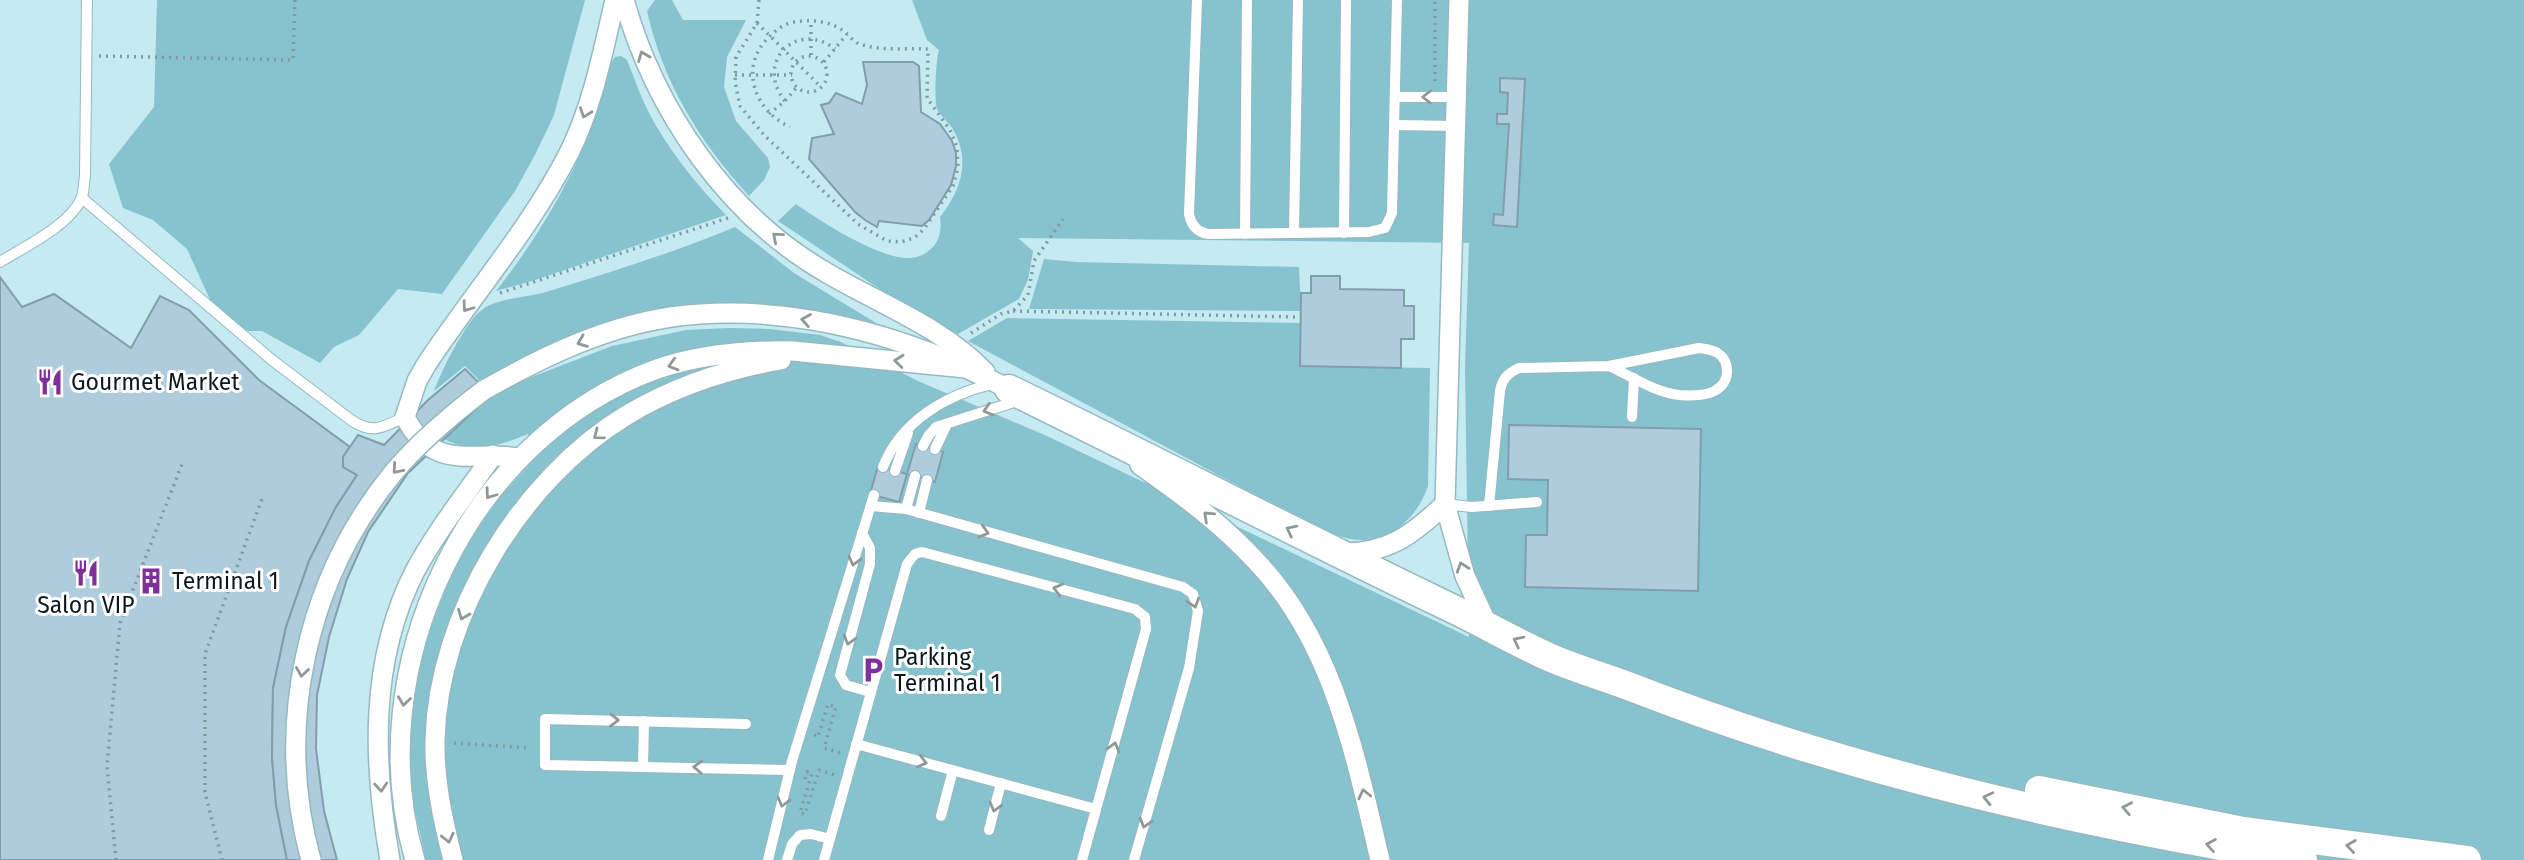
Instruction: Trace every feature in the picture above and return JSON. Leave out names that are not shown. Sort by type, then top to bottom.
[{"type":"main road","points":[[1010,390],[1552,658],[1751,731],[1962,792],[2089,822],[2302,860]]},
{"type":"main road","points":[[1552,658],[1593,662],[1843,740],[2072,798],[2243,831],[2467,860]]},
{"type":"street","points":[[520,458],[493,455],[463,458],[436,450],[411,429],[405,417],[417,381],[426,365],[536,208],[570,150],[594,88],[615,0]]},
{"type":"street","points":[[624,0],[648,69],[669,109],[693,147],[745,208],[786,245],[823,271],[956,345],[1010,390]]},
{"type":"street","points":[[1459,0],[1445,505],[1465,576],[1488,626]]},
{"type":"street","points":[[311,860],[301,817],[295,736],[305,655],[323,595],[348,540],[394,472],[421,442],[484,390],[554,353],[592,338],[670,317],[710,314],[790,317],[830,324],[916,348],[966,368],[1010,390]]},
{"type":"street","points":[[415,860],[409,840],[401,785],[400,738],[409,670],[428,604],[458,541],[497,484],[520,458],[584,408],[620,386],[657,370],[711,355],[793,351],[966,368]]},
{"type":"street","points":[[453,860],[436,773],[435,742],[439,697],[451,649],[468,603],[488,562],[519,515],[554,473],[577,452],[619,421],[655,400],[738,369],[820,354]]},
{"type":"street","points":[[1095,432],[1198,506],[1256,560],[1292,606],[1316,648],[1336,692],[1380,860]]},
{"type":"street","points":[[409,840],[388,851],[377,736],[381,682],[392,630],[420,563],[493,455]]},
{"type":"street","points":[[1336,553],[1363,553],[1388,547],[1412,535],[1445,505]]},
{"type":"lane","points":[[0,262],[59,225],[82,198],[85,175],[87,0]]},
{"type":"lane","points":[[1197,0],[1190,220],[1202,233],[1245,234],[1377,232],[1385,228],[1390,221],[1397,0]]},
{"type":"lane","points":[[1245,234],[1247,0]]},
{"type":"lane","points":[[1294,233],[1298,0]]},
{"type":"lane","points":[[1344,233],[1346,0]]},
{"type":"lane","points":[[1396,97],[1457,97]]},
{"type":"lane","points":[[1395,125],[1456,126]]},
{"type":"lane","points":[[82,198],[272,360],[351,420],[359,425],[379,429],[405,417]]},
{"type":"lane","points":[[1489,506],[1500,391],[1506,376],[1520,368],[1609,366],[1699,348],[1711,349],[1721,355],[1727,365],[1727,377],[1720,387],[1710,393],[1677,394],[1661,391],[1609,366]]},
{"type":"lane","points":[[1632,417],[1633,378]]},
{"type":"lane","points":[[883,467],[893,446],[909,429],[946,399],[970,389],[1010,390]]},
{"type":"lane","points":[[923,446],[932,430],[1010,390]]},
{"type":"lane","points":[[935,449],[940,434],[950,421]]},
{"type":"lane","points":[[895,471],[909,429]]},
{"type":"lane","points":[[906,509],[915,476]]},
{"type":"lane","points":[[919,513],[927,480]]},
{"type":"lane","points":[[768,860],[790,770],[873,500],[1183,587],[1193,594],[1198,616],[1189,668],[1134,860]]},
{"type":"lane","points":[[1445,505],[1489,506],[1537,502]]},
{"type":"lane","points":[[862,533],[870,548],[870,564],[840,675],[842,681],[851,688],[870,692]]},
{"type":"lane","points":[[824,860],[907,564],[915,554],[928,553],[1141,612],[1147,623],[1082,860]]},
{"type":"lane","points":[[746,724],[545,719],[545,765],[790,770]]},
{"type":"lane","points":[[643,766],[644,721]]},
{"type":"lane","points":[[856,744],[1096,809]]},
{"type":"lane","points":[[941,816],[954,770]]},
{"type":"lane","points":[[989,831],[1001,783]]},
{"type":"lane","points":[[787,860],[792,844],[800,835],[811,834],[830,839]]},
{"type":"path","points":[[86,56],[293,60],[295,0]]},
{"type":"path","points":[[759,0],[757,23],[736,57],[735,75],[740,106],[751,122],[849,215],[874,235],[887,241],[901,242],[914,238],[924,229],[953,186],[958,167],[957,147],[950,130],[927,98],[928,49],[858,44],[838,26],[826,22],[794,22],[780,28],[760,46],[752,75],[757,95],[769,114],[790,127]]},
{"type":"path","points":[[1435,0],[1435,97]]},
{"type":"path","points":[[811,22],[811,56]]},
{"type":"path","points":[[757,23],[821,87]]},
{"type":"path","points":[[823,62],[848,34]]},
{"type":"path","points":[[785,101],[775,85],[773,75],[774,65],[784,49],[801,39],[811,38],[835,48]]},
{"type":"path","points":[[811,56],[823,62],[827,70],[826,80],[821,87],[805,91],[797,87],[792,75],[796,62],[811,56]]},
{"type":"path","points":[[735,75],[792,75]]},
{"type":"path","points":[[769,114],[797,87]]},
{"type":"path","points":[[477,293],[503,293],[724,221],[745,208]]},
{"type":"path","points":[[1013,312],[1028,295],[1034,261],[1063,219]]},
{"type":"path","points":[[956,345],[975,328],[1002,314],[1013,312],[1297,317]]},
{"type":"path","points":[[116,860],[107,766],[120,623],[182,464]]},
{"type":"path","points":[[222,860],[205,792],[205,654],[263,496]]},
{"type":"path","points":[[824,748],[836,707]]},
{"type":"path","points":[[797,805],[807,772],[812,773],[800,813],[805,814],[819,770]]},
{"type":"shaded area","points":[[157,0],[585,0],[554,115],[535,155],[515,191],[442,294],[398,289],[359,335],[334,347],[320,363],[262,331],[247,331],[212,304],[187,249],[153,220],[123,208],[109,164],[154,107]]},
{"type":"shaded area","points":[[655,0],[672,0],[683,20],[746,20],[727,57],[724,87],[736,121],[768,158],[770,167],[764,180],[749,196],[699,133],[673,87],[647,11]]},
{"type":"shaded area","points":[[912,0],[2524,0],[2524,860],[426,860],[411,793],[407,758],[414,672],[450,577],[466,545],[501,496],[542,451],[528,434],[486,447],[454,444],[444,439],[491,395],[516,383],[612,346],[686,330],[770,329],[820,335],[841,342],[918,381],[1047,436],[1469,637],[1465,367],[1469,243],[1018,238],[1033,251],[1028,280],[1019,299],[958,334],[896,300],[778,221],[796,204],[850,238],[897,257],[919,256],[928,252],[937,241],[940,217],[958,187],[962,154],[954,131],[937,109],[939,50],[927,40]]},
{"type":"shaded area","points":[[621,56],[627,60],[645,105],[664,139],[693,179],[726,215],[496,291],[534,238],[566,183],[592,125],[611,63],[615,57]]},
{"type":"shaded area","points":[[735,227],[794,273],[881,326],[696,307],[483,384],[465,366],[434,391],[469,324],[490,305],[596,276]]},
{"type":"shaded area","points":[[1044,259],[1299,267],[1301,311],[1029,309]]},
{"type":"shaded area","points":[[1007,318],[1301,323],[1301,366],[1430,368],[1428,486],[1424,496],[1405,523],[1387,535],[1365,540],[1350,539],[1321,529],[968,341]]},
{"type":"building","points":[[863,62],[913,62],[919,66],[921,112],[940,124],[952,141],[956,166],[951,185],[929,220],[922,226],[879,221],[877,227],[865,220],[809,159],[812,138],[834,134],[821,105],[829,103],[836,93],[862,104],[867,85]]},
{"type":"building","points":[[1500,78],[1525,79],[1517,227],[1493,225],[1494,214],[1503,215],[1509,124],[1497,124],[1497,114],[1507,114],[1508,93],[1500,92]]},
{"type":"building","points":[[1311,276],[1340,276],[1340,289],[1404,290],[1404,306],[1414,306],[1414,339],[1401,339],[1401,368],[1300,366],[1301,293],[1311,293]]},
{"type":"building","name":"Terminal 1","points":[[0,277],[22,307],[54,294],[131,348],[160,296],[189,310],[259,380],[350,447],[343,457],[343,467],[357,475],[336,507],[309,561],[286,627],[273,688],[272,757],[276,805],[287,860],[0,860]]},
{"type":"building","points":[[465,369],[491,395],[408,473],[368,532],[347,579],[329,637],[317,695],[316,749],[324,811],[337,860],[287,860],[276,805],[272,757],[273,688],[286,627],[309,561],[336,507],[357,475],[343,467],[343,457],[358,435],[384,445],[428,400]]},
{"type":"building","points":[[1509,425],[1701,429],[1698,591],[1525,587],[1526,535],[1547,535],[1548,480],[1508,479]]},
{"type":"building","points":[[916,444],[943,452],[935,482],[907,474]]},
{"type":"building","points":[[878,466],[907,474],[899,502],[870,494]]},
{"type":"place","name":"Gourmet Market","points":[[50,382]]},
{"type":"place","name":"Salon VIP","points":[[86,573]]},
{"type":"place","name":"Terminal 1","points":[[151,581]]},
{"type":"place","name":"Parking Terminal 1","points":[[873,670]]}]
